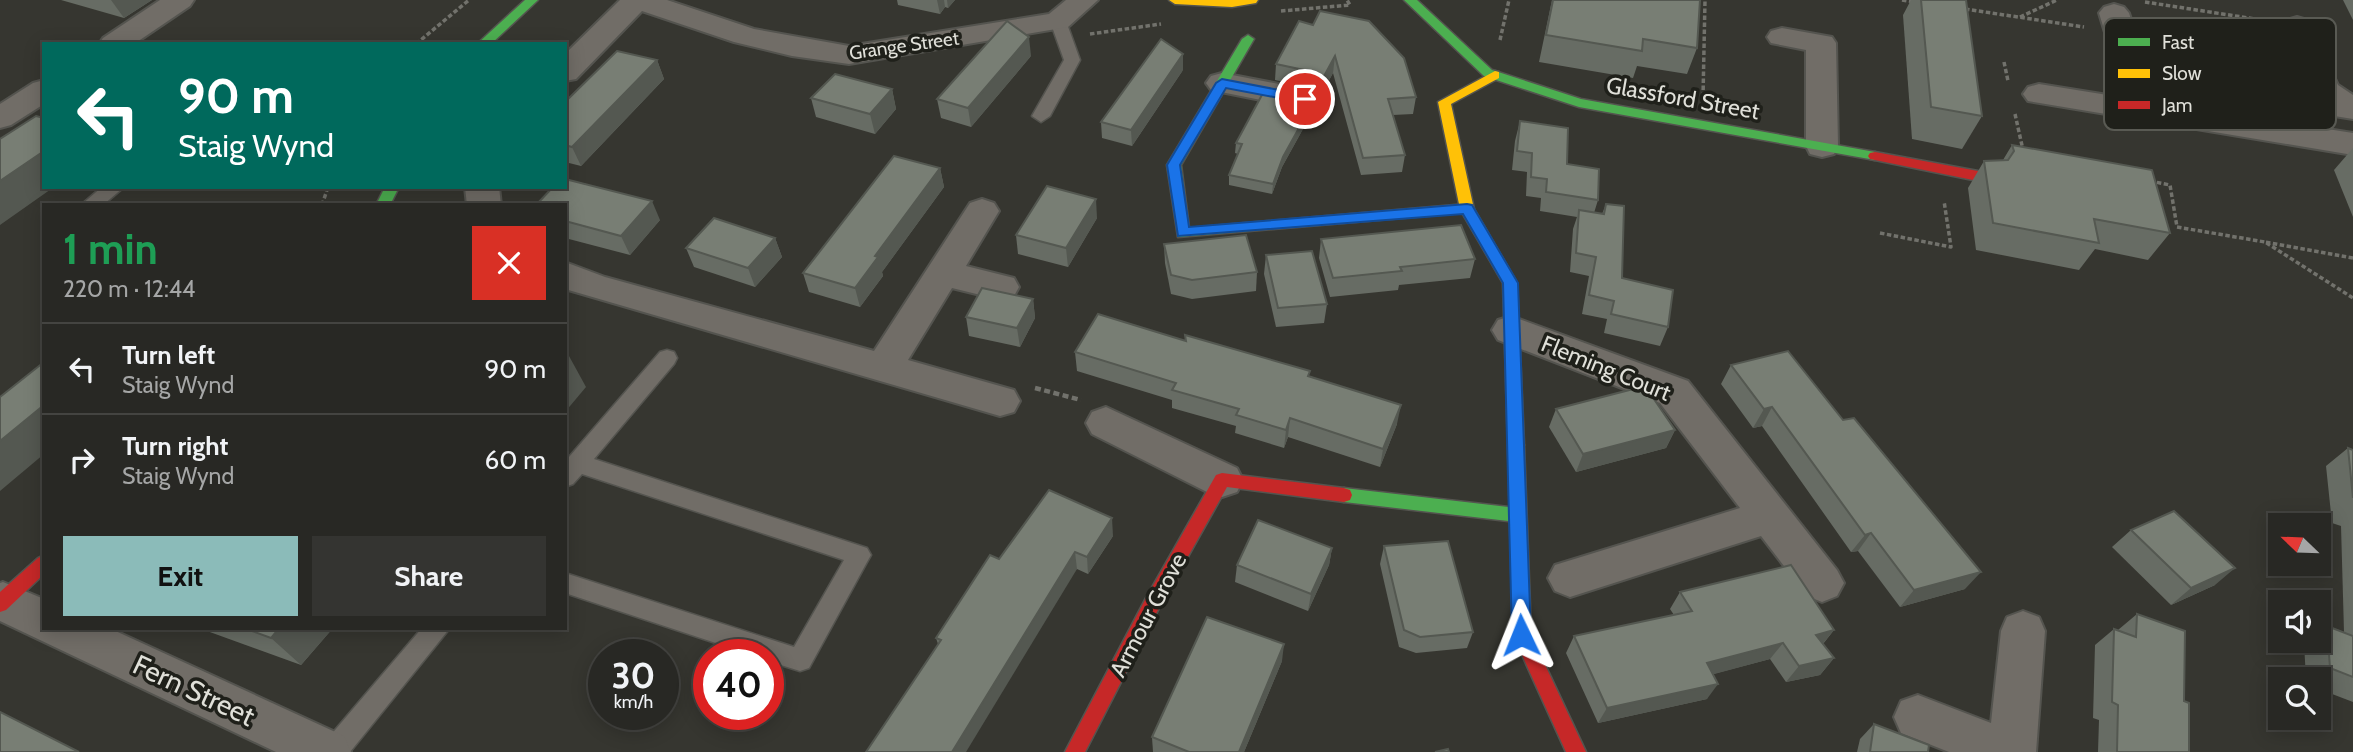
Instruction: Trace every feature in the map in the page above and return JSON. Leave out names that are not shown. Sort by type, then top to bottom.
[{"type":"street","points":[[117,42],[180,0]]},
{"type":"street","points":[[485,42],[532,0]]},
{"type":"street","points":[[497,29],[548,0]]},
{"type":"street","name":"Grange Street","points":[[567,70],[637,0],[745,36],[792,47],[849,55],[1058,21],[1084,0]]},
{"type":"street","points":[[1175,0],[1232,4],[1252,0]]},
{"type":"street","name":"Glassford Street","points":[[1410,0],[1495,75],[1579,103],[1702,123],[1978,176]]},
{"type":"street","points":[[1782,37],[1821,43],[1822,146]]},
{"type":"street","points":[[1248,39],[1174,165],[1183,233],[1467,209]]},
{"type":"street","points":[[1495,75],[1444,102],[1467,209],[1510,283],[1521,635],[1576,752]]},
{"type":"street","points":[[1222,83],[1305,99]]},
{"type":"street","points":[[2039,94],[2104,105]]},
{"type":"street","points":[[0,118],[38,99]]},
{"type":"street","points":[[2258,130],[2353,144]]},
{"type":"street","points":[[883,368],[982,211]]},
{"type":"street","points":[[942,273],[1001,287]]},
{"type":"street","points":[[567,276],[595,287],[1000,401]]},
{"type":"street","name":"Fleming Court","points":[[1511,330],[1674,392],[1822,583]]},
{"type":"street","points":[[1106,423],[1222,480],[1517,515]]},
{"type":"street","name":"Armour Grove","points":[[1075,752],[1152,604],[1222,480]]},
{"type":"street","points":[[1570,578],[1770,516]]},
{"type":"street","points":[[42,565],[2,603],[42,619]]},
{"type":"street","name":"Fern Street","points":[[66,630],[327,752]]},
{"type":"street","points":[[2012,752],[2023,631]]},
{"type":"street","points":[[1917,717],[2006,752]]},
{"type":"lane","points":[[1041,116],[1072,60],[1058,21]]},
{"type":"lane","points":[[93,203],[112,189]]},
{"type":"lane","points":[[567,584],[800,660],[859,555],[571,470],[667,358]]},
{"type":"lane","points":[[333,752],[436,630]]},
{"type":"path","points":[[418,42],[469,0]]},
{"type":"path","points":[[1902,0],[1928,4]]},
{"type":"path","points":[[2020,18],[2057,0]]},
{"type":"path","points":[[1693,2],[1705,2],[1702,123]]},
{"type":"path","points":[[1954,8],[2020,18],[2115,14],[2176,18]]},
{"type":"path","points":[[1880,233],[1951,247],[1939,168]]},
{"type":"path","points":[[2144,180],[2170,185],[2177,227],[2353,258]]},
{"type":"path","points":[[2265,242],[2353,298]]},
{"type":"path","points":[[1000,401],[1027,386],[1091,402],[1106,423]]},
{"type":"building","points":[[1553,0],[1700,0],[1697,48],[1643,39],[1642,51],[1546,35]]},
{"type":"building","points":[[1921,0],[1966,0],[1982,116],[1931,107]]},
{"type":"building","points":[[1320,11],[1369,21],[1404,58],[1416,97],[1388,99],[1405,155],[1363,158],[1335,56],[1323,78],[1318,73],[1276,64],[1299,21],[1313,25]]},
{"type":"building","points":[[1007,21],[1029,37],[968,108],[937,99]]},
{"type":"building","points":[[1161,39],[1183,54],[1131,130],[1101,122]]},
{"type":"building","points":[[617,51],[657,60],[572,147],[567,146],[567,100]]},
{"type":"building","points":[[835,74],[892,89],[870,114],[811,98]]},
{"type":"building","points":[[1263,93],[1305,102],[1315,99],[1283,157],[1273,184],[1229,175],[1242,144],[1236,143]]},
{"type":"building","points":[[36,116],[42,118],[42,152],[0,181],[0,139]]},
{"type":"building","points":[[1520,121],[1568,128],[1567,164],[1599,169],[1598,200],[1546,192],[1547,179],[1531,177],[1532,153],[1517,151]]},
{"type":"building","points":[[2012,145],[2152,170],[2170,233],[2094,219],[2099,243],[1993,223],[1984,161],[2008,160],[2014,151]]},
{"type":"building","points":[[894,156],[940,168],[875,256],[878,257],[855,288],[803,273]]},
{"type":"building","points":[[567,180],[652,201],[621,236],[567,222],[567,203],[538,203],[551,189],[567,189]]},
{"type":"building","points":[[1047,186],[1096,199],[1066,248],[1016,235]]},
{"type":"building","points":[[1606,204],[1624,206],[1622,278],[1673,290],[1668,327],[1611,314],[1614,301],[1589,295],[1596,257],[1576,253],[1579,210],[1604,214]]},
{"type":"building","points":[[714,218],[775,238],[748,268],[686,248]]},
{"type":"building","points":[[1461,225],[1475,259],[1400,267],[1402,271],[1333,278],[1321,239]]},
{"type":"building","points":[[1246,235],[1257,272],[1192,280],[1171,275],[1164,244]]},
{"type":"building","points":[[1312,251],[1327,304],[1278,308],[1266,255]]},
{"type":"building","points":[[982,288],[1033,299],[1017,328],[966,317]]},
{"type":"building","points":[[1098,314],[1186,341],[1185,335],[1310,371],[1308,376],[1401,405],[1383,449],[1290,418],[1286,430],[1236,415],[1239,409],[1172,390],[1176,383],[1075,352]]},
{"type":"building","points":[[1788,351],[1843,420],[1854,418],[1981,572],[1914,590],[1871,533],[1865,535],[1772,407],[1764,409],[1731,365]]},
{"type":"building","points":[[42,364],[42,407],[0,441],[0,397]]},
{"type":"building","points":[[1645,386],[1675,430],[1583,454],[1556,409]]},
{"type":"building","points":[[2348,448],[2353,450],[2353,498]]},
{"type":"building","points":[[1049,490],[1112,518],[1087,557],[1075,552],[952,752],[866,752],[941,640],[936,638],[990,555],[999,559]]},
{"type":"building","points":[[2174,511],[2235,568],[2191,588],[2131,530]]},
{"type":"building","points":[[1258,520],[1332,548],[1311,594],[1237,565]]},
{"type":"building","points":[[1448,541],[1473,632],[1420,637],[1404,630],[1384,546]]},
{"type":"building","points":[[1791,565],[1834,630],[1816,635],[1834,658],[1799,666],[1783,643],[1707,663],[1718,684],[1607,708],[1574,636],[1692,611],[1680,592]]},
{"type":"building","points":[[2137,614],[2185,631],[2184,701],[2189,703],[2189,752],[2117,752],[2118,705],[2112,702],[2114,629],[2136,637]]},
{"type":"building","points":[[1207,617],[1284,644],[1239,752],[1189,752],[1152,737]]},
{"type":"building","points":[[2331,628],[2353,636],[2353,677],[2330,667]]},
{"type":"building","points":[[249,630],[277,630],[271,638]]},
{"type":"building","points":[[0,712],[79,752],[0,752]]},
{"type":"building","points":[[1874,724],[1929,745],[1928,752],[1870,752]]},
{"type":"traffic: fast","points":[[485,42],[532,0]]},
{"type":"traffic: fast","points":[[1410,0],[1488,73],[1579,103],[1875,156]]},
{"type":"traffic: fast","points":[[1248,39],[1174,165],[1183,233],[1467,209]]},
{"type":"traffic: fast","points":[[384,203],[391,189]]},
{"type":"traffic: fast","points":[[1344,495],[1517,515]]},
{"type":"traffic: slow","points":[[1175,0],[1232,3],[1252,0]]},
{"type":"traffic: slow","points":[[1495,75],[1444,102],[1467,209],[1510,283],[1516,445]]},
{"type":"traffic: jam","points":[[1875,156],[1978,176]]},
{"type":"traffic: jam","points":[[1516,445],[1522,635],[1576,752]]},
{"type":"traffic: jam","points":[[1075,752],[1152,604],[1222,480],[1344,495]]},
{"type":"traffic: jam","points":[[0,604],[42,565]]},
{"type":"route","points":[[1305,99],[1222,83],[1174,165],[1183,233],[1467,209],[1510,283],[1521,635]]}]
